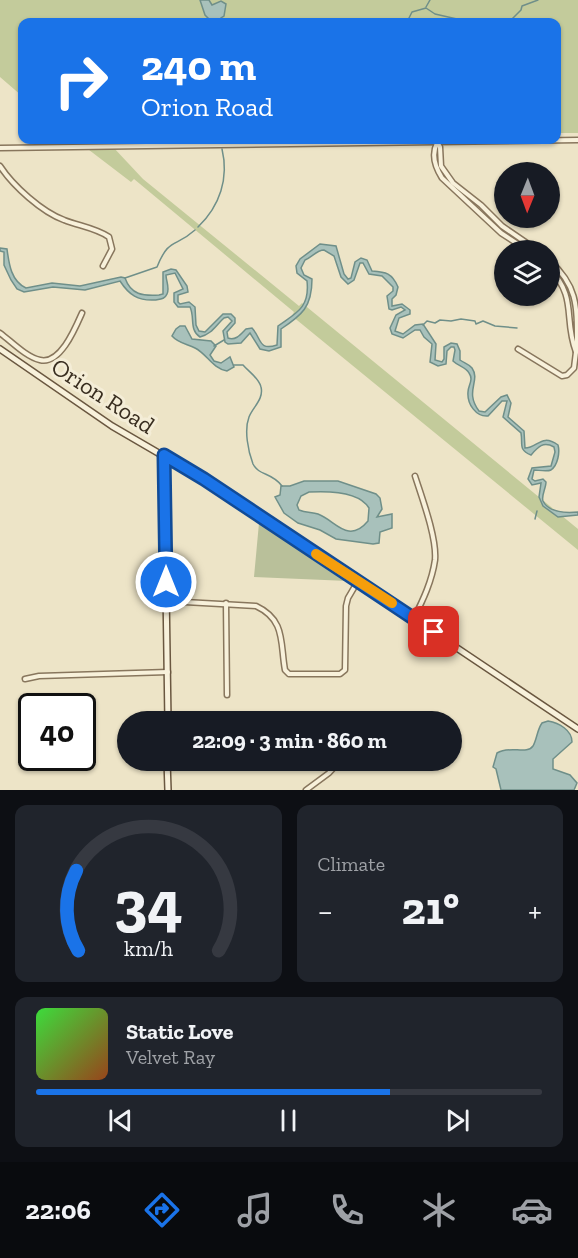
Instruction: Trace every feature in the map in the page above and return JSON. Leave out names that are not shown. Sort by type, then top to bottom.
[{"type":"main road","name":"Orion Road","points":[[0,349],[112,426],[204,479],[578,729]]},
{"type":"main road","points":[[164,455],[168,711]]},
{"type":"main road","points":[[167,771],[168,790]]},
{"type":"street","points":[[561,140],[578,140]]},
{"type":"street","points":[[0,148],[306,144]]},
{"type":"street","points":[[437,144],[434,157],[439,166],[453,183],[494,218]]},
{"type":"street","points":[[0,166],[42,209],[62,220],[96,230],[109,237],[112,249],[103,266]]},
{"type":"street","points":[[439,166],[442,178],[452,190],[494,226]]},
{"type":"street","points":[[497,228],[513,240]]},
{"type":"street","points":[[506,228],[523,240]]},
{"type":"street","points":[[518,350],[562,376],[567,375],[574,368],[576,297],[573,287],[561,270]]},
{"type":"street","points":[[560,278],[569,292],[573,314],[573,344],[576,352]]},
{"type":"street","points":[[0,333],[37,359],[53,359],[73,332],[82,314]]},
{"type":"street","points":[[414,618],[432,575],[435,551],[415,476]]},
{"type":"street","points":[[166,601],[256,606],[268,612],[278,626],[285,670],[289,674],[340,674],[345,670],[346,606],[358,581]]},
{"type":"street","points":[[226,603],[227,695]]},
{"type":"street","points":[[25,679],[39,676],[168,672]]},
{"type":"street","points":[[306,790],[331,771]]},
{"type":"green space","points":[[0,0],[578,0],[578,133],[561,133],[561,18],[18,18],[18,93],[0,77]]},
{"type":"green space","points":[[81,144],[106,144],[113,147],[143,179],[299,306],[302,303],[578,529],[578,550],[292,316],[294,312],[134,179],[131,182]]},
{"type":"green space","points":[[259,523],[348,581],[254,577]]},
{"type":"water","points":[[200,0],[209,0],[212,5],[221,1],[226,4],[224,16],[221,18],[208,18]]},
{"type":"water","points":[[320,244],[336,246],[344,274],[348,279],[351,278],[355,262],[361,258],[367,260],[372,271],[391,276],[398,287],[392,299],[392,306],[402,304],[410,310],[410,314],[399,318],[395,331],[403,334],[415,325],[423,324],[436,344],[435,360],[442,362],[444,347],[451,343],[457,344],[460,360],[471,367],[474,373],[473,398],[479,411],[485,412],[501,397],[507,395],[511,403],[508,417],[524,431],[525,448],[548,440],[558,445],[558,458],[553,468],[547,471],[534,470],[532,479],[535,481],[543,479],[546,482],[543,501],[549,508],[564,512],[578,512],[578,515],[558,517],[543,506],[539,497],[541,483],[532,485],[528,479],[532,468],[551,466],[554,447],[544,445],[538,447],[531,455],[524,451],[521,433],[503,417],[507,401],[502,401],[488,416],[476,412],[468,397],[470,376],[466,369],[453,361],[454,347],[447,351],[446,364],[438,366],[430,362],[432,344],[420,330],[415,330],[403,338],[392,334],[390,328],[396,315],[405,310],[401,307],[389,309],[387,296],[393,291],[393,287],[382,276],[369,274],[363,263],[360,263],[354,280],[348,284],[341,277],[334,256],[324,250],[305,260],[301,268],[304,275],[312,279],[308,303],[295,319],[281,329],[281,347],[269,351],[260,349],[250,333],[241,343],[228,344],[225,342],[223,331],[232,321],[228,317],[224,318],[208,334],[200,337],[194,331],[190,307],[178,307],[174,302],[174,293],[183,289],[175,273],[166,275],[168,289],[166,296],[155,300],[134,296],[120,281],[85,290],[53,287],[24,292],[17,289],[11,280],[4,265],[4,252],[0,251],[0,248],[7,249],[14,277],[26,288],[52,283],[80,286],[121,277],[125,278],[131,288],[138,293],[159,295],[163,294],[163,272],[176,270],[187,286],[188,292],[178,295],[178,302],[180,304],[189,302],[195,307],[196,325],[199,331],[205,332],[223,314],[231,314],[235,318],[235,323],[227,332],[228,338],[236,338],[246,329],[252,328],[263,345],[271,346],[277,345],[278,326],[300,309],[306,298],[307,281],[297,273],[296,266],[300,259]]},
{"type":"water","points":[[180,326],[185,326],[192,339],[211,341],[216,346],[210,355],[214,361],[221,363],[230,357],[234,367],[227,371],[222,369],[199,351],[174,338],[172,336]]},
{"type":"water","points":[[304,481],[338,481],[376,494],[380,498],[382,509],[377,517],[392,514],[392,528],[380,532],[379,543],[336,539],[320,530],[298,523],[284,513],[275,497],[280,495],[281,486],[290,486]],"holes":[[[309,492],[342,493],[358,498],[369,508],[368,521],[361,528],[348,531],[318,514],[299,510],[297,505],[301,496]]]},
{"type":"water","points":[[548,721],[556,723],[570,734],[572,742],[553,759],[553,769],[570,775],[577,783],[574,790],[501,790],[496,769],[493,767],[497,753],[530,749],[542,723]]},
{"type":"waterway","points":[[426,7],[430,0]]},
{"type":"waterway","points":[[513,18],[522,6],[538,0]]},
{"type":"waterway","points":[[409,18],[412,12],[426,8],[435,14],[452,18]]},
{"type":"waterway","points":[[198,227],[212,210],[221,191],[224,170],[222,149]]},
{"type":"waterway","points":[[125,278],[157,267],[169,247],[195,230]]},
{"type":"waterway","points":[[423,325],[427,321],[435,323],[440,320],[461,319],[475,321],[476,324],[483,321],[495,326],[517,328]]},
{"type":"waterway","points":[[214,346],[224,340]]},
{"type":"waterway","points":[[234,365],[243,365],[256,378],[262,391],[249,417],[247,428],[248,447],[253,464],[259,471],[274,478],[282,486]]},
{"type":"waterway","points":[[535,519],[537,511]]},
{"type":"slow traffic","points":[[316,554],[392,603]]},
{"type":"route","points":[[166,582],[164,455],[186,467],[434,632]]}]
